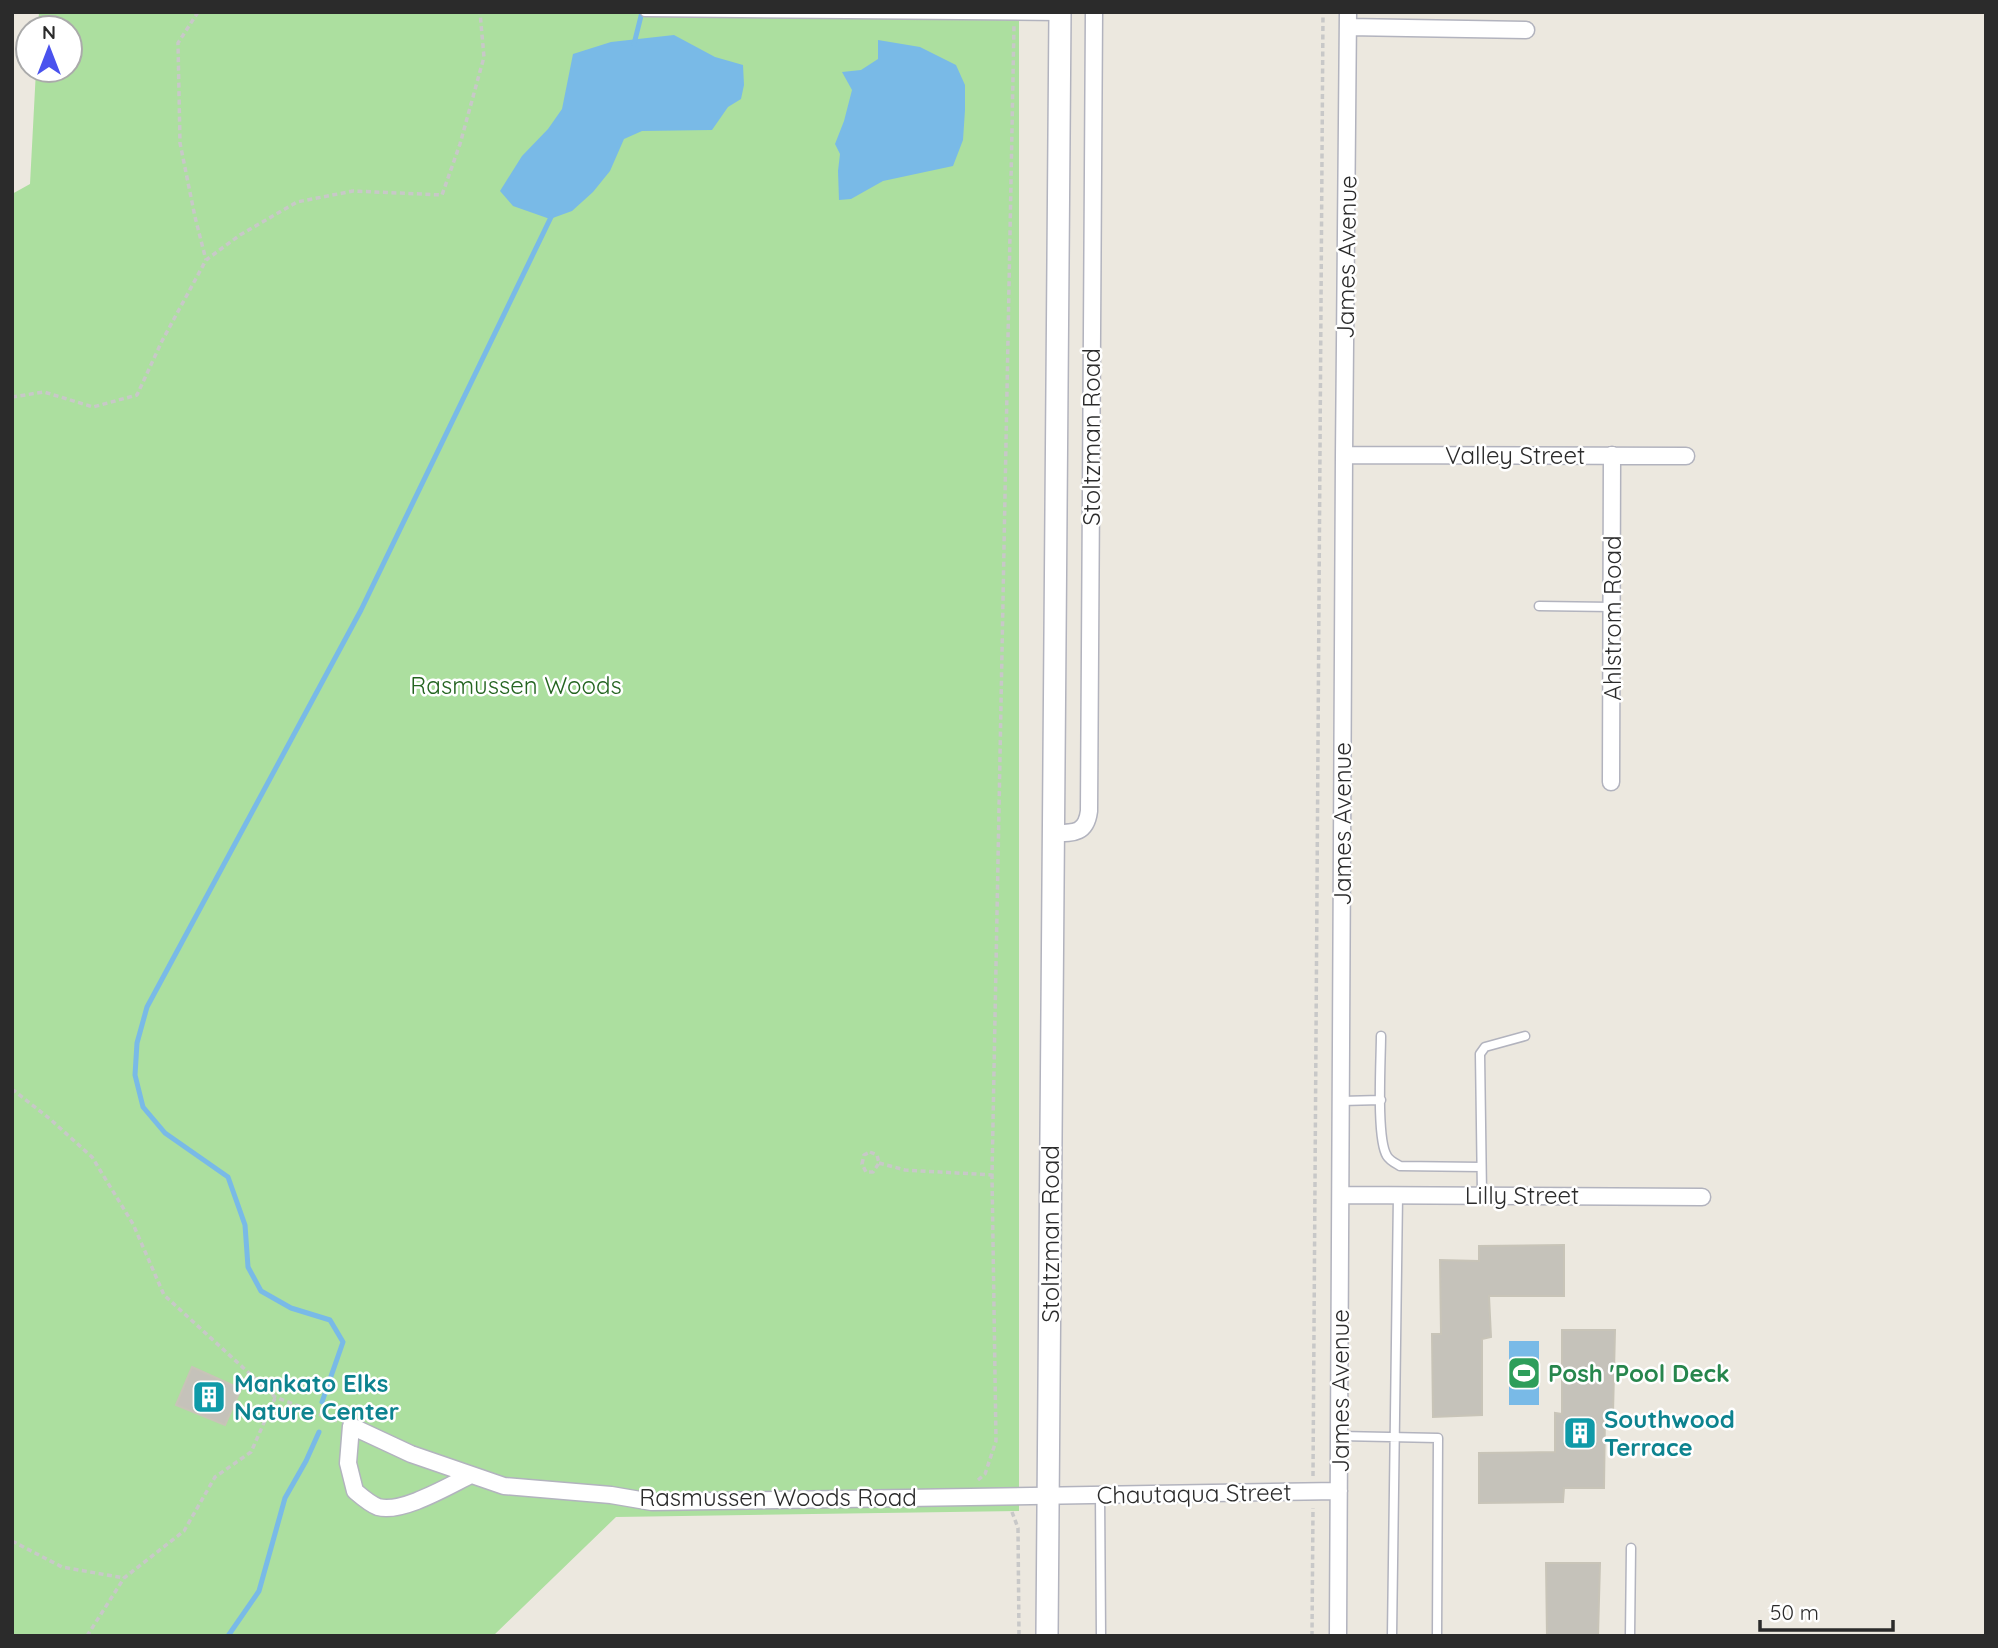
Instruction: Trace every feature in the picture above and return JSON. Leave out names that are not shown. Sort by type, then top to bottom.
[{"type":"street","name":"Stoltzman Road","points":[[1052,833],[1080,831],[1088,822],[1089,811],[1094,12]]},
{"type":"street","name":"Stoltzman Road","points":[[1047,1636],[1060,14]]},
{"type":"street","points":[[1348,19],[1525,30]]},
{"type":"street","name":"James Avenue","points":[[1338,1636],[1348,19]]},
{"type":"street","name":"Valley Street","points":[[1344,455],[1686,456]]},
{"type":"street","name":"Ahlstrom Road","points":[[1611,782],[1612,455]]},
{"type":"street","name":"Lilly Street","points":[[1341,1195],[1702,1196]]},
{"type":"street","points":[[351,1426],[348,1464],[355,1491],[379,1507],[392,1507],[422,1499],[471,1475]]},
{"type":"street","name":"Rasmussen Woods Road","points":[[351,1426],[411,1454],[504,1486],[611,1495],[652,1502],[1049,1495]]},
{"type":"street","name":"Chautaqua Street","points":[[1049,1495],[1339,1491]]},
{"type":"lane","points":[[645,12],[1060,14]]},
{"type":"lane","points":[[1539,606],[1612,607]]},
{"type":"lane","points":[[1381,1036],[1381,1133],[1386,1155],[1400,1166],[1481,1167]]},
{"type":"lane","points":[[1482,1195],[1480,1054],[1485,1047],[1525,1036]]},
{"type":"lane","points":[[1341,1101],[1381,1100]]},
{"type":"lane","points":[[1392,1636],[1398,1195]]},
{"type":"lane","points":[[1340,1436],[1438,1438],[1437,1636]]},
{"type":"lane","points":[[1100,1494],[1101,1636]]},
{"type":"lane","points":[[1630,1636],[1632,1548]]},
{"type":"path","points":[[198,12],[178,43],[180,143],[206,260]]},
{"type":"path","points":[[12,397],[44,392],[93,407],[137,396],[162,341],[206,260],[240,234],[297,202],[353,191],[442,195],[460,144],[484,57],[480,12]]},
{"type":"path","points":[[1312,1636],[1323,12]]},
{"type":"path","points":[[962,1496],[985,1474],[996,1441],[992,1175],[1014,15]]},
{"type":"path","points":[[12,1089],[92,1157],[133,1224],[164,1295],[275,1397],[351,1426]]},
{"type":"path","points":[[870,1152],[877,1155],[879,1163],[873,1172],[866,1172],[862,1164],[864,1156],[870,1152]]},
{"type":"path","points":[[879,1163],[905,1170],[992,1175]]},
{"type":"path","points":[[87,1636],[124,1578],[184,1531],[215,1477],[251,1452],[275,1397]]},
{"type":"path","points":[[1009,1506],[1018,1528],[1018,1636]]},
{"type":"path","points":[[12,1541],[62,1567],[124,1578]]},
{"type":"green space","name":"Rasmussen Woods","points":[[1019,12],[1019,1511],[616,1517],[493,1636],[12,1636],[12,194],[30,184],[35,84],[84,84],[84,14],[39,14]]},
{"type":"water","points":[[674,35],[715,57],[743,65],[744,85],[741,99],[728,107],[712,130],[642,131],[624,139],[610,171],[593,192],[572,211],[550,219],[513,206],[500,191],[522,156],[548,129],[562,109],[573,54],[611,42]]},
{"type":"water","points":[[878,40],[920,47],[956,65],[965,85],[963,140],[953,166],[883,181],[851,199],[839,200],[840,154],[835,144],[852,90],[842,72],[861,70],[878,59]]},
{"type":"water","name":"Posh 'Pool Deck","points":[[1509,1341],[1539,1341],[1539,1405],[1509,1405]]},
{"type":"building","points":[[1564,1245],[1564,1296],[1489,1296],[1491,1337],[1482,1339],[1482,1415],[1433,1417],[1432,1334],[1441,1334],[1440,1260],[1479,1261],[1479,1246]]},
{"type":"building","name":"Southwood Terrace","points":[[1562,1330],[1615,1330],[1613,1414],[1605,1414],[1604,1488],[1564,1488],[1563,1502],[1479,1503],[1479,1453],[1555,1452],[1555,1413],[1562,1414]]},
{"type":"building","name":"Mankato Elks Nature Center","points":[[192,1367],[241,1389],[225,1425],[176,1405]]},
{"type":"building","points":[[1546,1563],[1600,1563],[1598,1636],[1547,1636]]},
{"type":"waterway","points":[[634,44],[642,12]]},
{"type":"waterway","points":[[322,1402],[343,1342],[330,1320],[291,1308],[261,1291],[248,1267],[245,1225],[228,1177],[165,1133],[143,1107],[135,1075],[137,1043],[147,1007],[361,610],[553,213]]},
{"type":"waterway","points":[[228,1636],[259,1591],[285,1498],[319,1432]]},
{"type":"place","name":"Posh 'Pool Deck","points":[[1524,1373]]},
{"type":"place","name":"Mankato Elks Nature Center","points":[[209,1397]]},
{"type":"place","name":"Southwood Terrace","points":[[1580,1433]]}]
